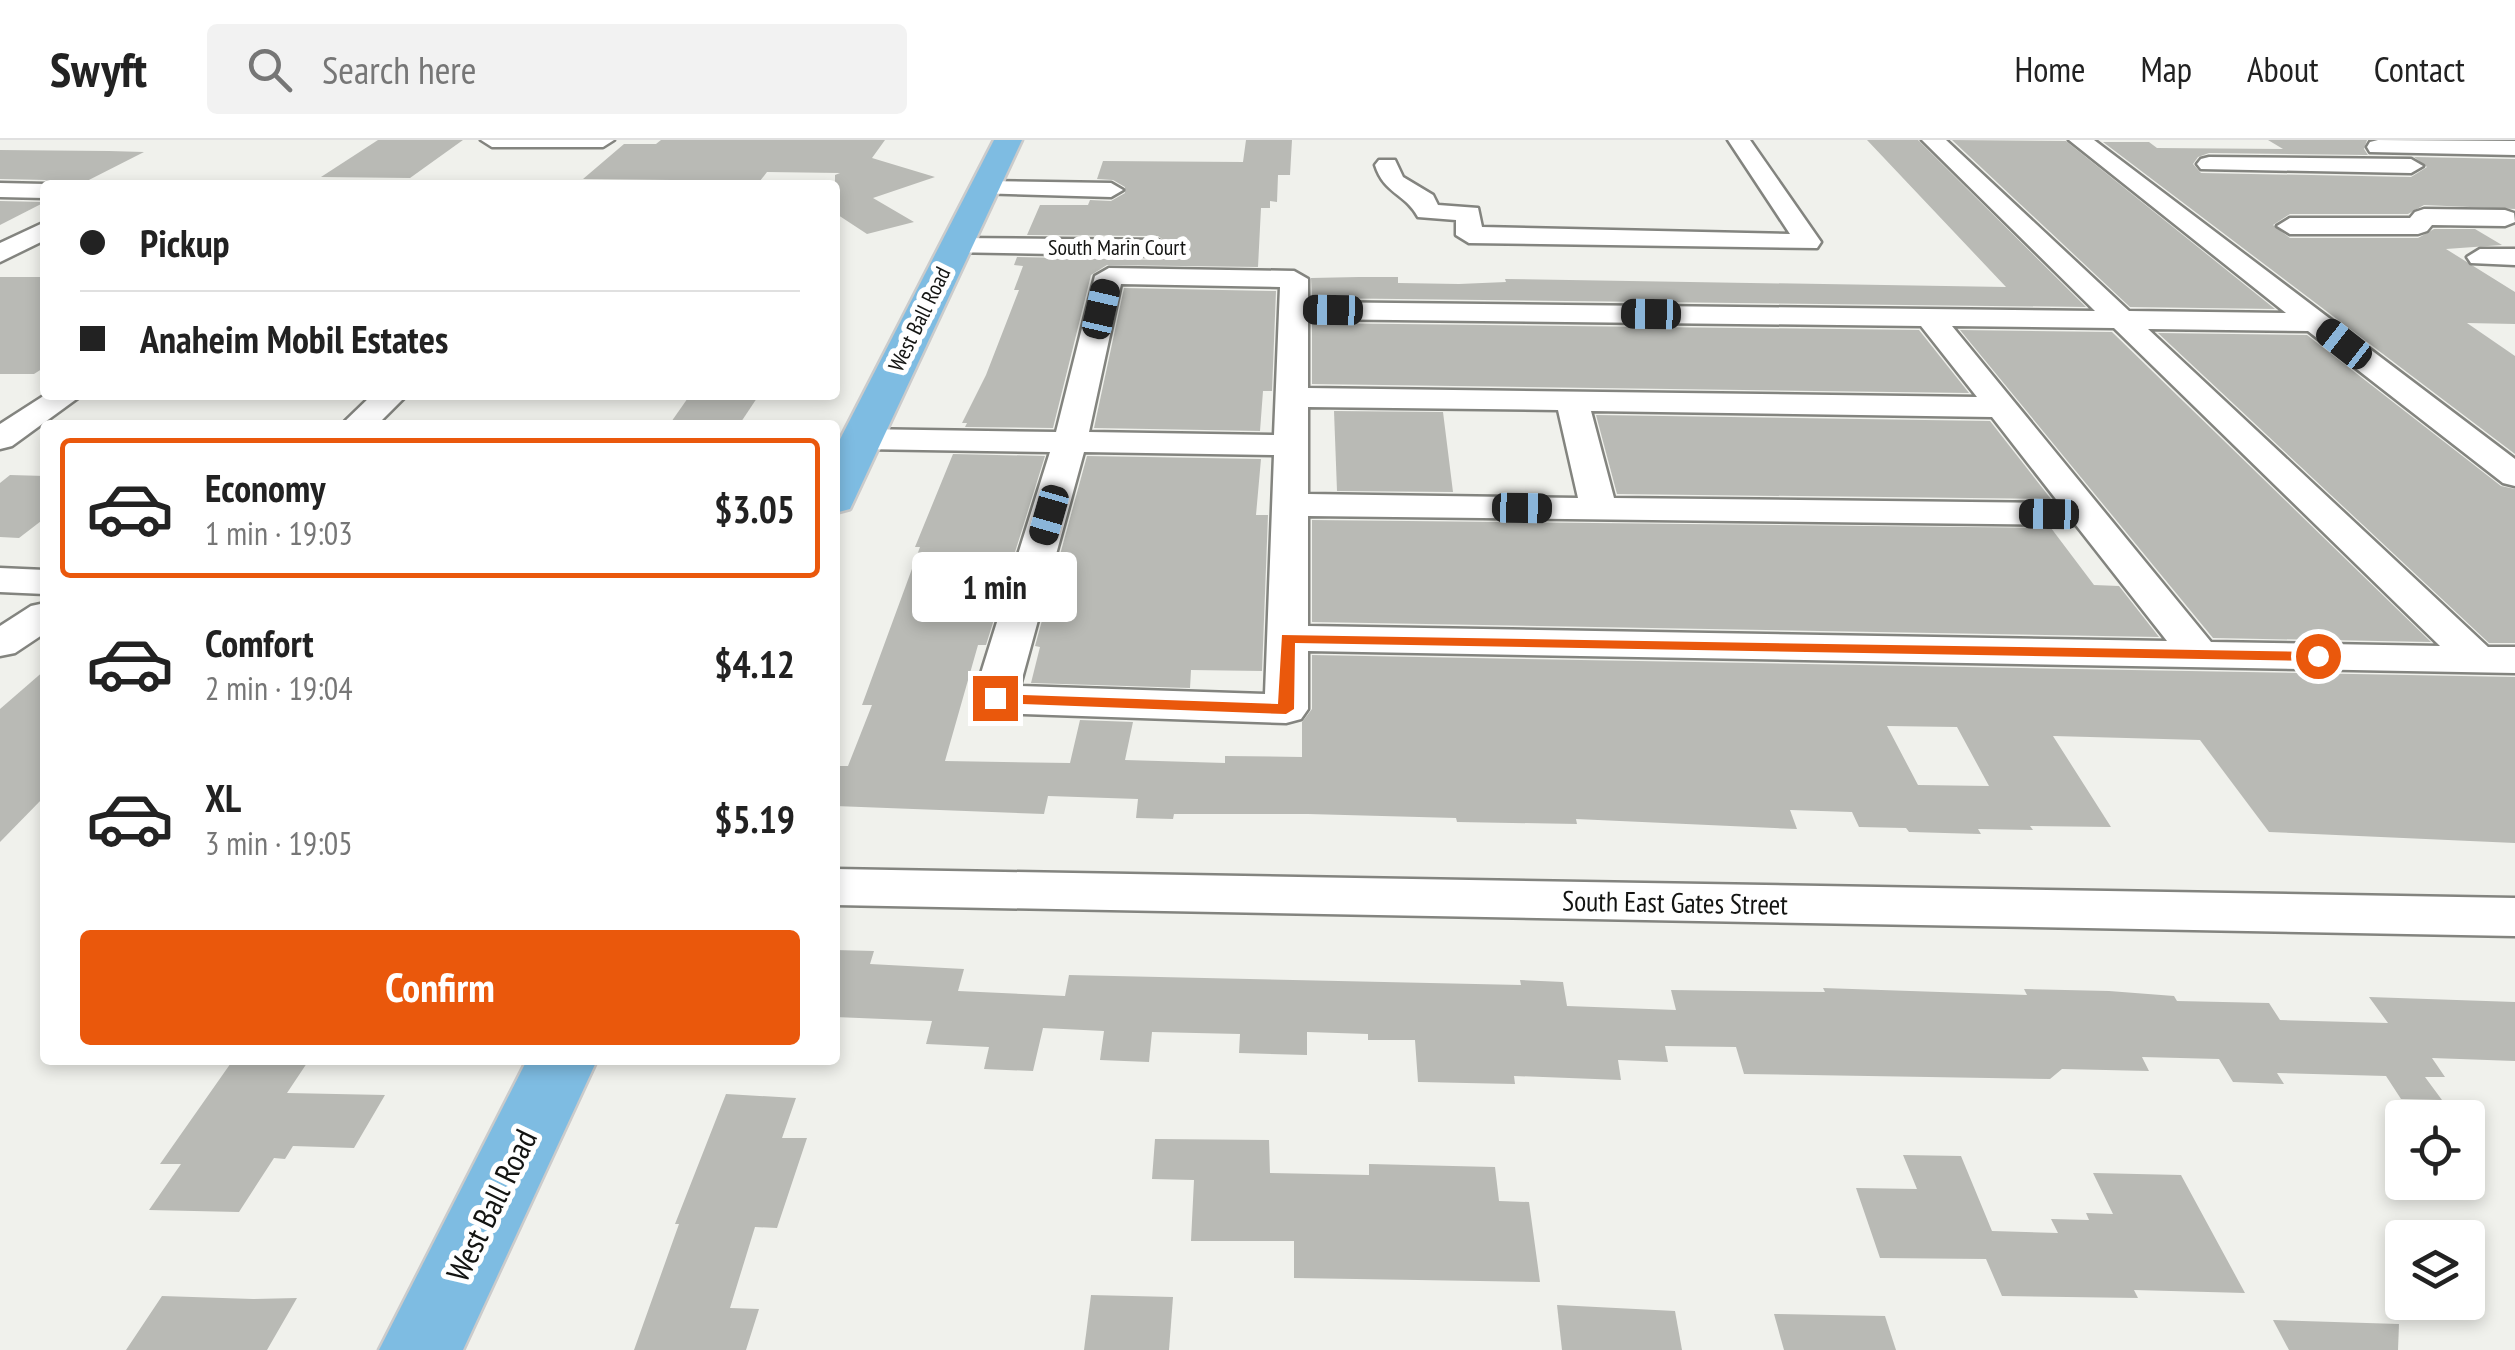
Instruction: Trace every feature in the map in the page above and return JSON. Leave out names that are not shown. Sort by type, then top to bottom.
[{"type":"main road","name":"West Ball Road","points":[[840,483],[848,456],[1008,140]]},
{"type":"main road","name":"West Ball Road","points":[[420,1350],[560,1065]]},
{"type":"street","points":[[492,140],[604,140]]},
{"type":"street","points":[[1386,165],[1392,181],[1424,200],[1427,212],[1469,213],[1469,235],[1808,242],[1739,140]]},
{"type":"street","points":[[1933,140],[2122,320],[2496,660]]},
{"type":"street","points":[[2080,140],[2515,476]]},
{"type":"street","points":[[2371,144],[2515,148]]},
{"type":"street","points":[[2371,144],[2420,178],[2462,194],[2511,221]]},
{"type":"street","points":[[2208,164],[2420,178],[2515,172]]},
{"type":"street","points":[[984,188],[1111,190]]},
{"type":"street","points":[[0,190],[40,191]]},
{"type":"street","points":[[2290,226],[2418,226],[2424,217],[2511,221]]},
{"type":"street","points":[[0,254],[40,233]]},
{"type":"street","name":"South Marin Court","points":[[955,246],[1188,248]]},
{"type":"street","points":[[2480,256],[2515,257]]},
{"type":"street","points":[[1294,294],[1286,709],[995,698],[1070,441],[1109,276],[1294,294],[1930,318],[2315,322]]},
{"type":"street","points":[[1930,318],[2199,654]]},
{"type":"street","points":[[1292,397],[2000,406]]},
{"type":"street","points":[[0,439],[58,400]]},
{"type":"street","points":[[364,420],[386,400]]},
{"type":"street","points":[[1572,401],[1599,509]]},
{"type":"street","points":[[848,456],[1070,441],[1291,445]]},
{"type":"street","points":[[1290,505],[2087,514]]},
{"type":"street","points":[[0,580],[40,582]]},
{"type":"street","points":[[0,644],[40,618]]},
{"type":"street","points":[[1287,638],[2496,660]]},
{"type":"street","name":"South East Gates Street","points":[[840,886],[2515,917]]},
{"type":"building","points":[[378,140],[463,140],[410,178],[321,177]]},
{"type":"building","points":[[661,140],[885,140],[872,158],[935,177],[873,198],[914,222],[867,234],[840,216],[840,180],[835,180],[835,175],[840,173],[767,172],[761,180],[583,179],[624,144],[656,144]]},
{"type":"building","points":[[1246,140],[1292,140],[1290,175],[1278,175],[1277,202],[1270,201],[1270,208],[1261,208],[1258,267],[1107,265],[1091,275],[1053,428],[965,427],[967,423],[962,423],[986,375],[1019,290],[1014,290],[1023,266],[1014,265],[1017,257],[1158,260],[1175,249],[1158,236],[1027,235],[1040,205],[1088,205],[1090,200],[1111,201],[1125,193],[1125,187],[1113,180],[1097,179],[1103,161],[1243,162]]},
{"type":"building","points":[[1867,140],[1918,140],[2086,307],[1312,298],[1311,278],[1359,277],[1398,277],[1398,283],[1459,284],[1506,282],[1505,279],[2006,287]]},
{"type":"building","points":[[1952,140],[2066,141],[2275,309],[2130,307]]},
{"type":"building","points":[[2268,140],[2367,140],[2364,149],[2368,155],[2209,153],[2193,164],[2201,173],[2411,177],[2427,167],[2414,157],[2515,159],[2515,209],[2424,205],[2408,214],[2290,214],[2273,225],[2290,238],[2418,238],[2434,229],[2475,229],[2502,245],[2446,249],[2515,292],[2515,324],[2467,323],[2515,356],[2515,454],[2103,142],[2149,142],[2157,148],[2283,149]]},
{"type":"building","points":[[0,150],[144,152],[89,180],[0,179]]},
{"type":"building","points":[[0,201],[40,202],[40,205],[0,225]]},
{"type":"building","points":[[0,277],[40,277],[40,370],[34,374],[0,374]]},
{"type":"building","points":[[1124,288],[1276,291],[1272,391],[1263,391],[1260,431],[1094,428]]},
{"type":"building","points":[[1312,323],[1919,330],[1969,393],[1312,384]]},
{"type":"building","points":[[1960,330],[2112,332],[2431,642],[2213,638]]},
{"type":"building","points":[[2158,333],[2307,335],[2501,486],[2515,489],[2515,643],[2489,643]]},
{"type":"building","points":[[686,400],[756,400],[742,420],[672,420]]},
{"type":"building","points":[[1334,411],[1443,412],[1453,492],[1337,491]]},
{"type":"building","points":[[1596,415],[1990,421],[2051,499],[1617,494]]},
{"type":"building","points":[[953,454],[1045,456],[986,645],[978,645],[945,761],[1070,763],[1080,720],[1133,722],[1125,760],[1225,763],[1225,756],[1302,757],[1302,722],[1312,709],[1312,655],[2515,677],[2515,843],[2269,832],[2200,740],[2053,736],[2111,827],[1978,829],[1981,834],[1909,832],[1906,828],[1859,827],[1852,812],[1790,810],[1797,829],[1576,819],[1577,824],[1457,822],[1456,818],[1308,814],[1174,814],[1173,819],[1136,818],[1138,799],[1048,796],[1044,814],[840,806],[840,766],[848,766],[872,705],[862,705],[920,547],[915,547]],"holes":[[[1887,726],[1957,727],[1989,786],[1918,785]]]},
{"type":"building","points":[[1087,456],[1261,459],[1256,515],[1268,515],[1262,671],[1191,670],[1190,688],[1031,683],[1040,647],[1035,646]]},
{"type":"building","points":[[10,475],[40,476],[40,522],[19,538],[0,537],[0,483]]},
{"type":"building","points":[[1312,520],[2051,528],[2094,585],[2119,586],[2159,637],[1312,622]]},
{"type":"building","points":[[40,674],[40,801],[0,842],[0,709]]},
{"type":"building","points":[[840,950],[874,951],[870,964],[964,969],[958,991],[1065,996],[1069,975],[1521,985],[1520,980],[1563,982],[1567,1006],[1676,1010],[1671,990],[1825,992],[1823,988],[2027,995],[2024,989],[2174,996],[2177,1001],[2269,1003],[2280,1020],[2388,1023],[2369,997],[2515,1002],[2515,1061],[2432,1058],[2445,1077],[2425,1077],[2442,1100],[2401,1099],[2386,1076],[2277,1073],[2284,1084],[2233,1082],[2219,1059],[2142,1057],[2149,1071],[2062,1069],[2050,1079],[1744,1074],[1736,1047],[1665,1046],[1668,1062],[1618,1060],[1621,1080],[1514,1076],[1515,1084],[1418,1082],[1415,1040],[1368,1040],[1368,1034],[1307,1032],[1307,1055],[1239,1053],[1240,1034],[1152,1032],[1149,1062],[1100,1060],[1104,1031],[1043,1028],[1033,1071],[984,1069],[989,1047],[926,1044],[932,1021],[840,1017]]},
{"type":"building","points":[[229,1065],[306,1065],[287,1093],[385,1095],[354,1148],[293,1146],[285,1159],[274,1158],[239,1212],[149,1210],[181,1164],[160,1164]]},
{"type":"building","points":[[726,1094],[796,1098],[782,1138],[807,1138],[777,1228],[755,1227],[730,1308],[759,1309],[746,1350],[634,1350],[679,1224],[675,1224]]},
{"type":"building","points":[[1155,1139],[1269,1140],[1270,1173],[1369,1175],[1369,1164],[1495,1167],[1499,1201],[1529,1202],[1540,1282],[1294,1278],[1294,1241],[1191,1241],[1194,1180],[1152,1179]]},
{"type":"building","points":[[1903,1155],[1961,1156],[1992,1231],[2058,1233],[2051,1219],[2089,1220],[2086,1213],[2113,1214],[2093,1173],[2181,1175],[2245,1293],[2134,1290],[2138,1298],[2002,1296],[1986,1259],[1880,1258],[1856,1188],[1917,1189]]},
{"type":"building","points":[[1091,1295],[1173,1297],[1169,1350],[1084,1350]]},
{"type":"building","points":[[162,1296],[297,1298],[267,1350],[126,1350]]},
{"type":"building","points":[[1557,1305],[1675,1311],[1682,1350],[1562,1350]]},
{"type":"building","points":[[1774,1314],[1885,1316],[1896,1350],[1784,1350]]},
{"type":"building","points":[[2273,1320],[2399,1324],[2398,1350],[2289,1350]]},
{"type":"route","points":[[995,698],[1286,709],[1287,638],[2318,656]]}]
